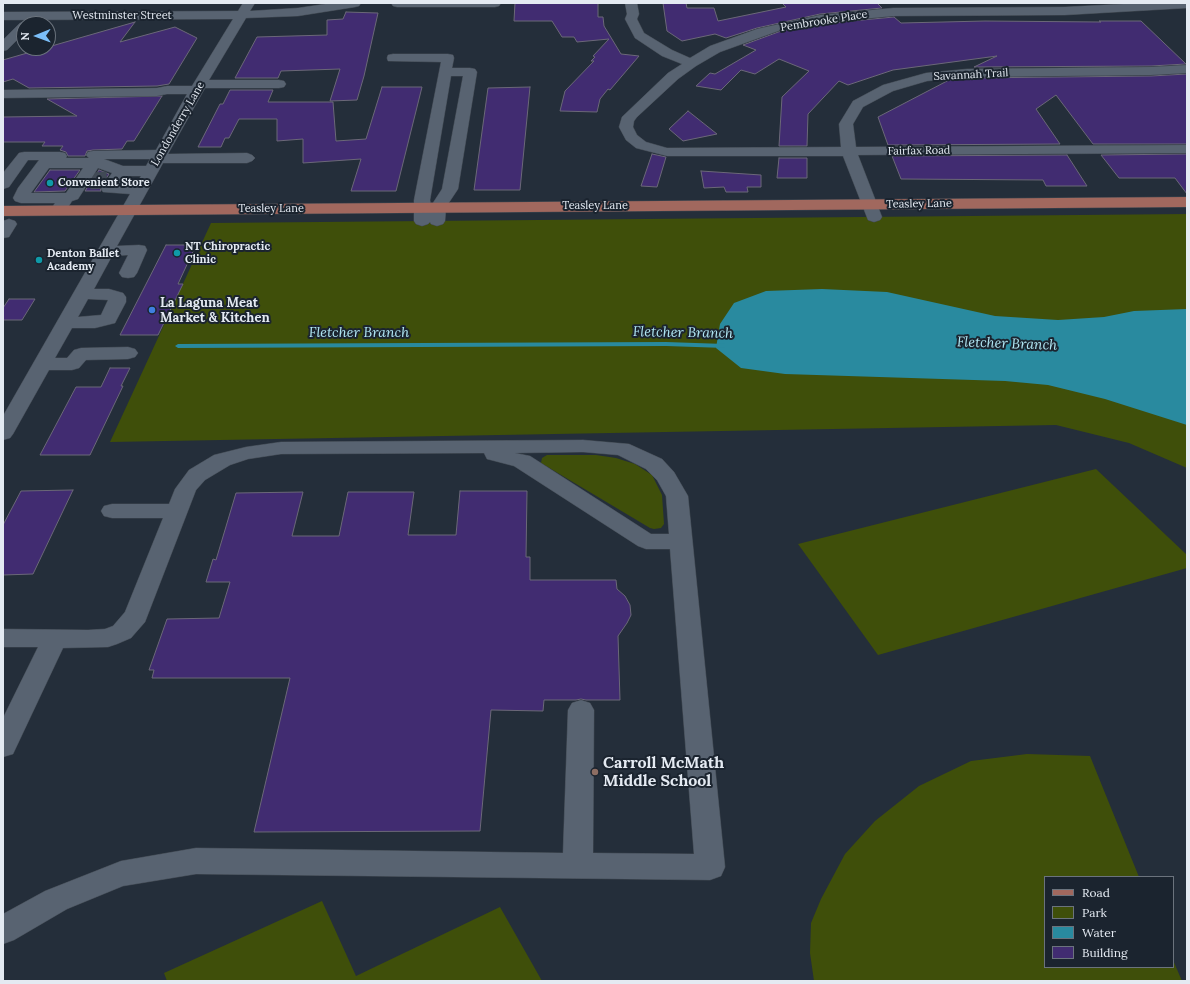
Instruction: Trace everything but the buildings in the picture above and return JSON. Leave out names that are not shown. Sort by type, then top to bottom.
[{"type":"main road","name":"Teasley Lane","points":[[5,223],[90,188],[126,217]]},
{"type":"main road","name":"Teasley Lane","points":[[872,211],[1187,202]]},
{"type":"main road","name":"Teasley Lane","points":[[5,223],[126,217],[430,214],[872,211],[1187,214]]},
{"type":"street","points":[[54,16],[65,3]]},
{"type":"street","points":[[166,16],[175,3]]},
{"type":"street","name":"Londonderry Lane","points":[[3,434],[157,161],[177,105],[199,87],[249,3]]},
{"type":"street","name":"Westminster Street","points":[[56,16],[241,15],[298,12],[355,3]]},
{"type":"street","points":[[398,3],[495,3]]},
{"type":"street","points":[[632,3],[633,14],[631,19],[639,35],[660,50],[691,63]]},
{"type":"street","name":"Pembrooke Place","points":[[651,148],[641,144],[631,137],[626,126],[632,114],[673,76],[691,63],[716,49],[761,32],[820,19],[861,14],[925,10],[1072,10],[1187,4]]},
{"type":"street","name":"Westminster Street","points":[[3,16],[16,19]]},
{"type":"street","points":[[3,47],[16,34]]},
{"type":"street","points":[[393,58],[448,58],[445,72],[422,200],[430,214],[450,189],[470,72],[445,72]]},
{"type":"street","name":"Savannah Trail","points":[[872,211],[849,152],[846,124],[858,104],[888,88],[926,77],[967,73],[1151,71],[1187,69]]},
{"type":"street","points":[[3,94],[156,92],[199,87],[280,84]]},
{"type":"street","points":[[3,107],[32,103],[177,105]]},
{"type":"street","name":"Fairfax Road","points":[[651,148],[667,152],[1187,149]]},
{"type":"street","points":[[3,184],[24,156],[157,161],[246,158]]},
{"type":"street","points":[[90,188],[157,161]]},
{"type":"street","points":[[90,188],[100,163],[45,163],[24,191],[21,198],[90,188],[142,189]]},
{"type":"street","points":[[90,188],[94,163]]},
{"type":"street","points":[[107,250],[139,250],[128,273]]},
{"type":"street","points":[[66,324],[95,322],[108,319],[117,302],[117,297],[109,294],[82,294]]},
{"type":"street","points":[[42,364],[72,364],[81,354],[128,353]]},
{"type":"street","points":[[3,930],[56,900],[121,874],[196,861],[710,867],[677,496],[666,477],[654,464],[622,449],[583,446],[281,448],[246,453],[222,460],[197,475],[186,489],[176,511],[136,616],[122,632],[108,638],[8,639]]},
{"type":"street","points":[[466,447],[522,461],[646,541],[681,542]]},
{"type":"street","points":[[112,511],[176,511]]},
{"type":"street","points":[[3,746],[55,638]]},
{"type":"street","points":[[578,865],[581,710]]},
{"type":"green space","points":[[1187,214],[1187,468],[1129,443],[1056,425],[110,442],[211,223]]},
{"type":"green space","points":[[547,455],[596,455],[616,458],[635,464],[652,475],[662,495],[664,524],[661,528],[650,528],[541,463],[542,458]]},
{"type":"green space","points":[[1096,469],[1187,555],[1187,568],[878,655],[798,544]]},
{"type":"green space","points":[[1027,754],[1090,756],[1139,876],[1044,876],[1044,968],[1174,968],[1174,962],[1182,981],[814,981],[810,953],[811,923],[821,899],[845,854],[875,821],[919,786],[971,761]]},
{"type":"green space","points":[[322,901],[356,976],[500,907],[542,981],[167,981],[164,973]]},
{"type":"water","points":[[822,289],[887,292],[995,316],[1058,320],[1104,317],[1134,311],[1187,309],[1187,425],[1105,399],[1048,385],[1005,381],[785,374],[741,368],[716,348],[720,324],[734,303],[766,291]]},
{"type":"waterway","name":"Fletcher Branch","points":[[178,346],[666,344],[725,346]]},
{"type":"tunnel","points":[[90,181],[108,180]]},
{"type":"place","name":"Convenient Store","points":[[50,183]]},
{"type":"place","name":"NT Chiropractic Clinic","points":[[177,253]]},
{"type":"place","name":"Denton Ballet Academy","points":[[39,260]]},
{"type":"place","name":"La Laguna Meat Market & Kitchen","points":[[152,310]]},
{"type":"place","name":"Carroll McMath Middle School","points":[[595,772]]}]
